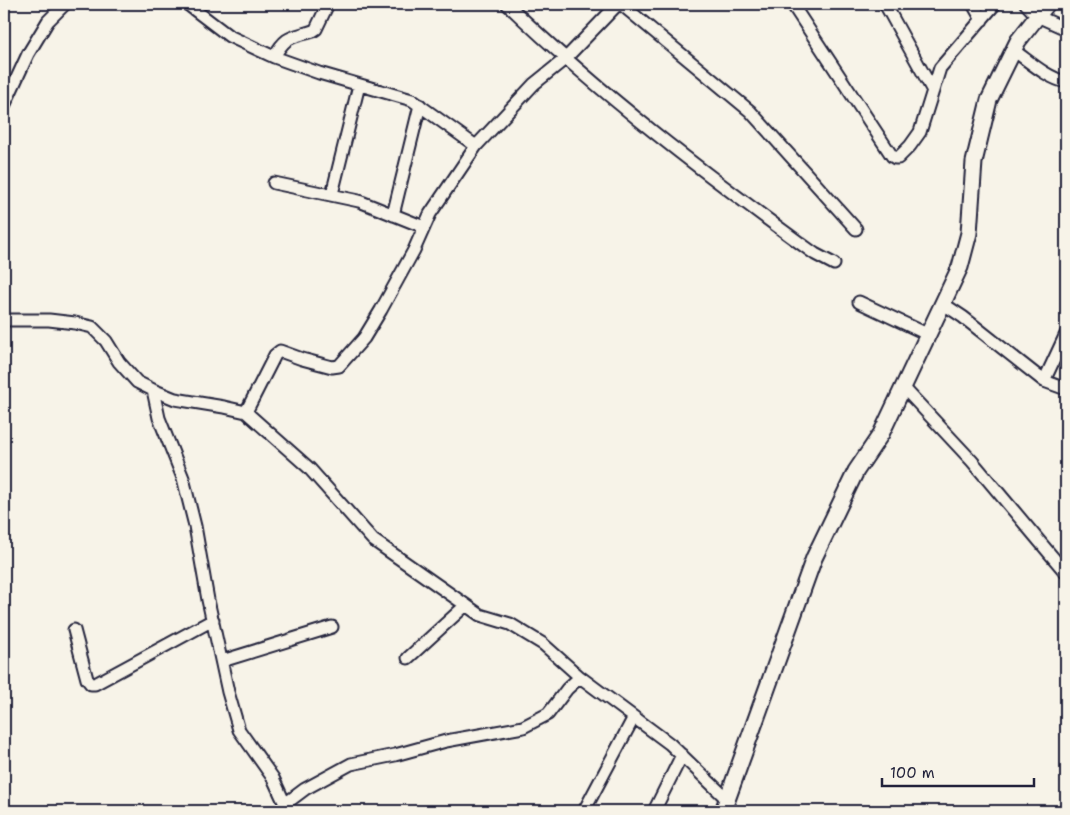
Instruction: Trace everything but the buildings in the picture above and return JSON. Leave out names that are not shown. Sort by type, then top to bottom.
[{"type":"street","points":[[4,106],[28,54],[48,21],[65,4]]},
{"type":"street","points":[[187,4],[229,36],[274,57],[319,73],[412,100],[476,146]]},
{"type":"street","points":[[274,57],[282,43],[290,38],[316,29],[328,4]]},
{"type":"street","points":[[507,4],[565,59],[704,173],[815,254],[834,264]]},
{"type":"street","points":[[246,412],[275,355],[280,350],[302,359],[332,367],[339,366],[364,338],[414,250],[430,214],[476,146],[534,84],[565,59],[620,4],[750,111],[856,229]]},
{"type":"street","points":[[792,4],[895,158],[898,158],[905,152],[920,132],[940,68],[995,4]]},
{"type":"street","points":[[885,4],[932,91]]},
{"type":"street","points":[[973,4],[982,20]]},
{"type":"street","points":[[1026,4],[1042,10],[1066,29]]},
{"type":"street","points":[[4,320],[49,320],[75,323],[92,328],[106,340],[119,362],[137,382],[175,399],[246,412],[309,468],[373,540],[480,615],[510,624],[543,644],[580,677],[670,744],[726,805],[814,558],[856,471],[881,434],[960,267],[969,233],[974,162],[989,100],[1018,41],[1042,10]]},
{"type":"street","points":[[1014,50],[1040,69],[1060,81],[1066,82]]},
{"type":"street","points":[[332,194],[360,85]]},
{"type":"street","points":[[393,215],[420,105]]},
{"type":"street","points":[[274,183],[332,194],[359,202],[424,227]]},
{"type":"street","points":[[859,302],[927,334]]},
{"type":"street","points":[[942,303],[1044,381],[1066,389]]},
{"type":"street","points":[[1044,381],[1066,334]]},
{"type":"street","points":[[902,387],[972,461],[1066,573]]},
{"type":"street","points":[[153,390],[158,418],[183,478],[228,692],[239,730],[273,778],[285,809],[304,789],[351,764],[395,756],[446,741],[523,727],[548,714],[580,677]]},
{"type":"street","points":[[408,658],[466,605]]},
{"type":"street","points":[[74,630],[87,679],[91,684],[95,684],[213,620]]},
{"type":"street","points":[[222,661],[332,627]]},
{"type":"street","points":[[584,811],[634,717]]},
{"type":"street","points":[[654,811],[682,755]]}]
